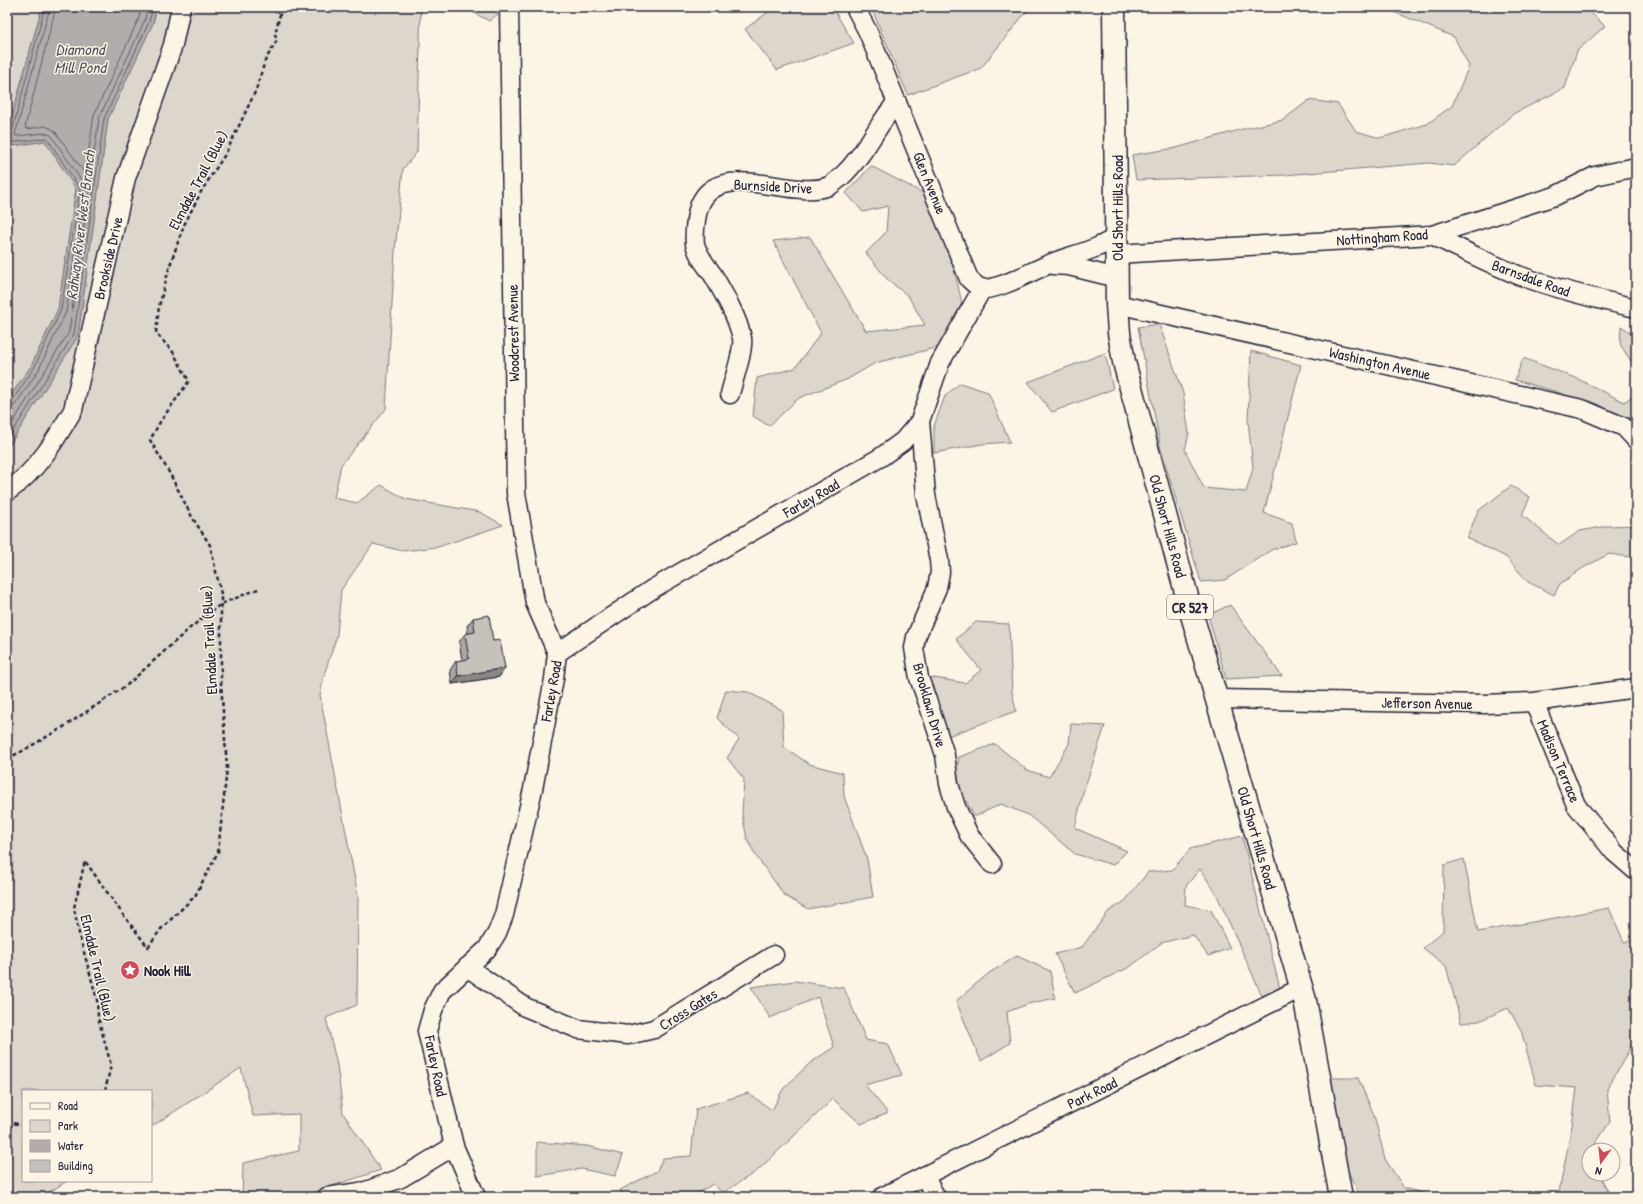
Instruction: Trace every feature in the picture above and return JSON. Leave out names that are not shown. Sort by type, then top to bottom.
[{"type":"main road","name":"Old Short Hills Road","points":[[1114,7],[1117,304],[1119,333],[1124,362],[1192,615],[1301,988],[1341,1197]]},
{"type":"street","name":"Brookside Drive","points":[[7,492],[20,483],[40,461],[55,441],[73,410],[126,178],[172,45],[181,7]]},
{"type":"street","name":"Woodcrest Avenue","points":[[509,7],[516,493],[535,603],[557,653]]},
{"type":"street","name":"Glen Avenue","points":[[855,7],[868,32],[969,279],[974,285],[982,289]]},
{"type":"street","name":"Burnside Drive","points":[[730,394],[742,340],[736,319],[696,247],[695,230],[697,216],[702,202],[708,193],[718,186],[729,182],[756,183],[812,190],[830,185],[848,170],[858,159],[886,114],[897,102]]},
{"type":"street","name":"Nottingham Road","points":[[1117,245],[1432,235],[1555,196],[1595,176],[1636,167]]},
{"type":"street","name":"Barnsdale Road","points":[[1432,235],[1484,261],[1519,275],[1574,294],[1636,308]]},
{"type":"street","points":[[982,289],[999,285],[1049,264],[1110,242],[1117,245]]},
{"type":"street","points":[[1049,264],[1069,266],[1117,278]]},
{"type":"street","name":"Farley Road","points":[[476,1197],[454,1146],[427,1032],[433,1010],[442,991],[487,949],[497,933],[504,915],[533,789],[554,679],[557,653],[654,588],[881,457],[903,441],[920,421],[940,363],[982,289]]},
{"type":"street","name":"Washington Avenue","points":[[1117,304],[1582,409],[1624,427],[1636,440]]},
{"type":"street","name":"Brooklawn Drive","points":[[920,421],[926,495],[940,572],[937,588],[916,637],[914,648],[919,678],[945,755],[949,784],[956,807],[969,835],[992,864]]},
{"type":"street","name":"Jefferson Avenue","points":[[1217,699],[1484,704],[1534,702],[1636,688]]},
{"type":"street","name":"Madison Terrace","points":[[1534,702],[1576,805],[1614,852],[1636,871]]},
{"type":"street","name":"Cross Gates","points":[[467,967],[524,1007],[578,1029],[628,1035],[654,1030],[774,955]]},
{"type":"street","name":"Park Road","points":[[882,1197],[1301,988]]},
{"type":"street","points":[[327,1197],[366,1191],[401,1178],[454,1146]]},
{"type":"street","points":[[924,1176],[936,1197]]},
{"type":"path","name":"Elmdale Trail (Blue)","points":[[105,1090],[111,1065],[98,1017],[97,999],[80,938],[74,908],[85,861],[148,947],[161,930],[195,896],[218,852],[228,768],[222,683],[221,594],[210,545],[192,517],[170,474],[150,440],[160,422],[189,381],[173,352],[156,332],[159,306],[170,264],[184,225],[202,190],[226,153],[256,90],[265,61],[277,40],[275,34],[282,7]]},
{"type":"path","points":[[7,758],[19,753],[62,728],[127,685],[190,628],[221,604],[258,589]]},
{"type":"path","points":[[7,1122],[22,1126]]},
{"type":"green space","points":[[7,7],[42,7],[7,134]]},
{"type":"green space","points":[[157,7],[421,7],[417,152],[403,169],[395,251],[386,409],[341,465],[334,498],[357,503],[381,485],[406,499],[480,512],[503,525],[438,547],[403,551],[373,544],[341,590],[337,635],[325,672],[320,695],[358,896],[357,1005],[326,1018],[337,1065],[343,1113],[381,1170],[314,1192],[278,1197],[242,1197],[243,1163],[299,1151],[299,1114],[253,1116],[241,1068],[152,1126],[152,1090],[22,1090],[22,1182],[65,1182],[45,1195],[45,1197],[7,1197],[7,449],[78,336],[108,119],[153,23]]},
{"type":"green space","points":[[463,7],[507,7],[489,21]]},
{"type":"green space","points":[[775,7],[832,7],[854,43],[777,70],[745,29]]},
{"type":"green space","points":[[871,7],[1030,7],[981,68],[908,95]]},
{"type":"green space","points":[[1382,7],[1586,8],[1605,26],[1577,51],[1565,88],[1513,114],[1454,166],[1429,163],[1284,175],[1136,180],[1132,155],[1176,148],[1239,130],[1283,120],[1309,100],[1338,104],[1356,131],[1380,138],[1427,124],[1452,106],[1469,66],[1454,37]]},
{"type":"green space","points":[[45,141],[76,188],[58,309],[31,366],[7,401],[7,147]]},
{"type":"green space","points":[[871,166],[927,195],[953,265],[962,303],[943,346],[875,363],[848,379],[799,398],[769,426],[753,416],[757,378],[795,368],[821,333],[773,241],[810,237],[866,331],[925,325],[908,296],[887,279],[866,253],[886,232],[888,206],[863,212],[846,193]]},
{"type":"green space","points":[[1159,324],[1183,393],[1189,433],[1185,450],[1204,488],[1246,492],[1253,468],[1248,420],[1251,351],[1301,365],[1264,513],[1292,523],[1296,542],[1271,550],[1225,580],[1201,582],[1161,450],[1138,327]]},
{"type":"green space","points":[[1621,326],[1636,336],[1636,431],[1615,414],[1557,392],[1515,380],[1523,358],[1576,378],[1624,402],[1635,394],[1634,366],[1620,344]]},
{"type":"green space","points":[[1105,353],[1113,389],[1052,412],[1028,382]]},
{"type":"green space","points":[[960,383],[988,392],[1010,442],[982,444],[934,453],[934,426],[945,396]]},
{"type":"green space","points":[[1511,486],[1530,497],[1522,515],[1559,545],[1580,531],[1608,526],[1636,525],[1636,558],[1609,554],[1583,568],[1560,584],[1554,595],[1528,582],[1506,557],[1467,538],[1478,511]]},
{"type":"green space","points":[[1230,605],[1282,676],[1226,679],[1208,615]]},
{"type":"green space","points":[[976,622],[1009,624],[1012,692],[1016,711],[948,736],[928,677],[965,683],[981,670],[956,639]]},
{"type":"green space","points":[[726,690],[748,692],[782,710],[784,747],[809,764],[843,773],[844,796],[867,859],[873,897],[808,909],[785,896],[756,856],[747,839],[742,814],[744,779],[727,758],[739,739],[717,718]]},
{"type":"green space","points":[[1071,724],[1105,726],[1083,793],[1075,828],[1127,851],[1113,865],[1075,854],[1028,815],[1001,804],[974,817],[955,778],[959,757],[995,744],[1027,770],[1049,777],[1069,744]]},
{"type":"green space","points":[[1242,836],[1280,989],[1262,996],[1216,893],[1200,869],[1186,886],[1185,905],[1211,910],[1230,948],[1208,956],[1193,935],[1161,943],[1130,967],[1075,993],[1055,954],[1082,947],[1109,911],[1125,901],[1148,872],[1172,870],[1190,849]]},
{"type":"green space","points":[[1464,859],[1478,932],[1609,908],[1624,942],[1636,940],[1636,1033],[1627,1054],[1607,1089],[1610,1122],[1596,1142],[1581,1142],[1581,1182],[1603,1182],[1611,1197],[1558,1197],[1572,1126],[1577,1088],[1536,1085],[1521,1030],[1508,1008],[1479,1021],[1461,1023],[1446,966],[1423,948],[1443,931],[1444,865]]},
{"type":"green space","points":[[1017,956],[1050,971],[1055,998],[1028,1004],[1007,1012],[1010,1043],[981,1061],[956,1001],[989,973]]},
{"type":"green space","points":[[795,981],[844,988],[866,1040],[888,1044],[902,1075],[865,1085],[888,1113],[861,1124],[833,1099],[757,1171],[723,1193],[713,1184],[691,1197],[624,1197],[620,1190],[657,1171],[663,1158],[691,1156],[696,1109],[748,1093],[772,1110],[783,1089],[810,1063],[834,1047],[818,997],[770,1018],[751,987]]},
{"type":"green space","points":[[1327,1078],[1358,1078],[1374,1115],[1385,1159],[1404,1188],[1437,1197],[1360,1196],[1346,1168]]},
{"type":"green space","points":[[537,1142],[587,1146],[623,1155],[615,1176],[581,1169],[537,1176]]},
{"type":"water","name":"Diamond Mill Pond","points":[[42,7],[157,7],[153,23],[108,119],[78,336],[7,449],[7,401],[31,366],[58,309],[76,189],[45,141],[7,147],[7,134]]},
{"type":"building","points":[[489,615],[493,641],[500,640],[505,668],[458,676],[456,661],[469,659],[465,634],[475,632],[473,618]]},
{"type":"place","name":"Nook Hill","points":[[130,970]]},
{"type":"water label","name":"Rahway River West Branch","points":[[80,225]]}]
